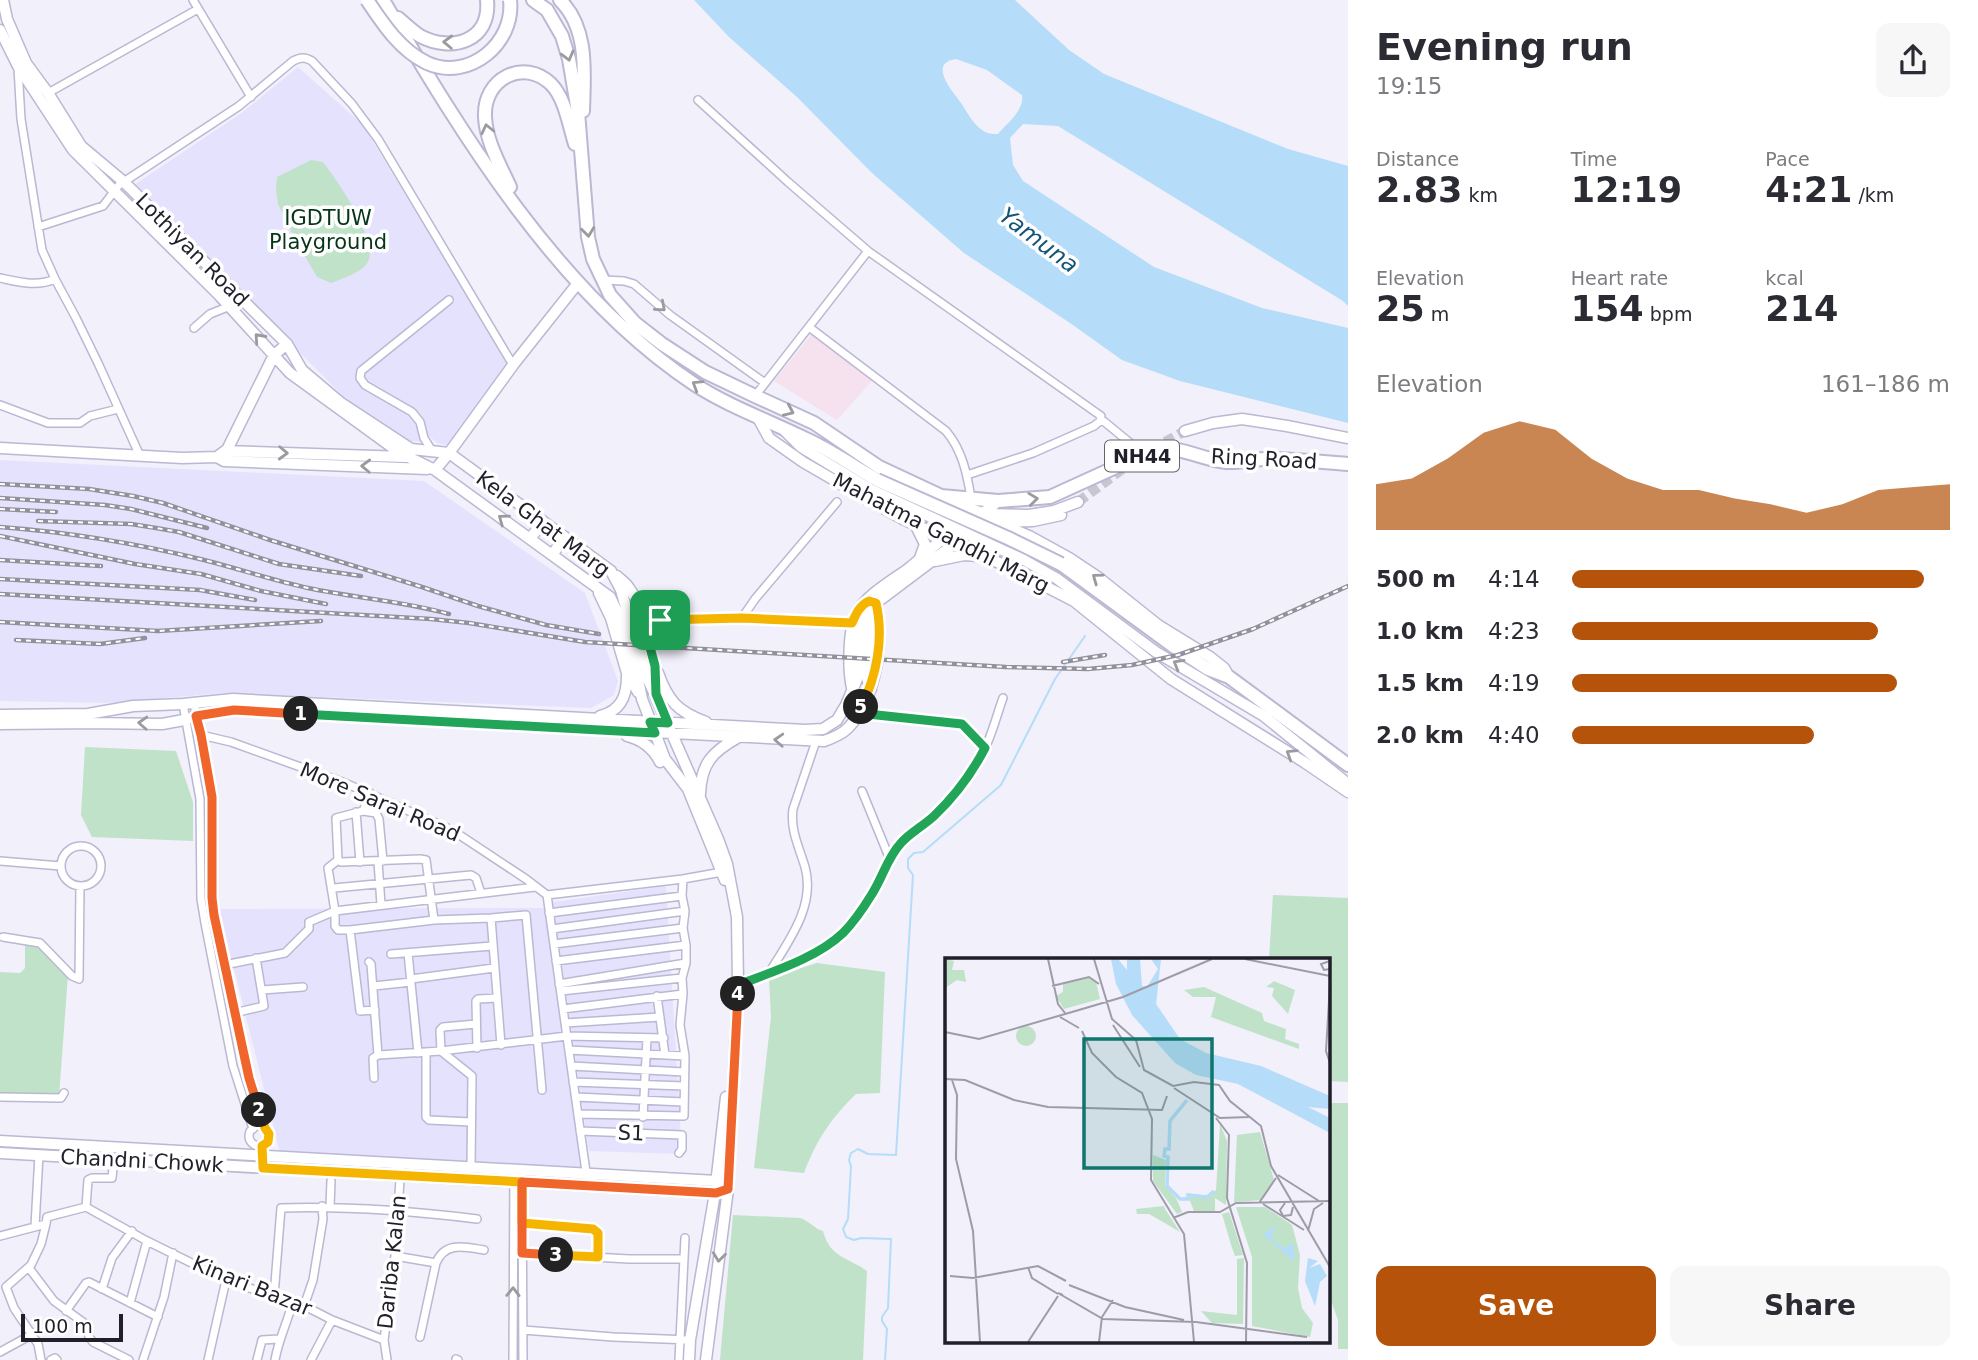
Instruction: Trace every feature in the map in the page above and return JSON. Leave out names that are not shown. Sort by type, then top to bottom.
[{"type":"highway","points":[[367,0],[398,42],[429,64],[445,67],[463,66],[492,52],[502,40],[509,23],[510,0]]},
{"type":"highway","name":"Mahatma Gandhi Marg","points":[[383,0],[455,120],[523,215],[578,283],[634,339],[669,366],[697,385],[757,416]]},
{"type":"highway","name":"Mahatma Gandhi Marg","points":[[390,12],[422,37],[432,41],[457,43],[470,39],[481,29],[487,16],[487,0]]},
{"type":"highway","name":"Mahatma Gandhi Marg","points":[[533,0],[547,10],[562,36],[569,59],[578,112],[588,237],[593,259],[610,295],[635,323],[705,372],[814,423],[879,467],[941,496]]},
{"type":"highway","points":[[560,0],[569,9],[579,30],[582,46],[582,164]]},
{"type":"highway","points":[[523,215],[487,131],[485,104],[493,85],[505,76],[524,73],[549,83],[562,104],[582,164]]},
{"type":"highway","points":[[757,416],[894,489],[943,508],[1061,564],[1173,646],[1208,669],[1229,677],[1348,765]]},
{"type":"highway","name":"Ring Road","points":[[941,496],[998,501],[1050,497],[1164,447],[1218,461],[1263,459],[1348,464]]},
{"type":"highway","points":[[1137,619],[1158,625]]},
{"type":"highway","points":[[1208,669],[1211,684]]},
{"type":"main road","name":"Lothiyan Road","points":[[3,0],[6,19],[26,63],[81,146],[124,182],[286,344],[302,370],[341,403],[411,449],[432,451]]},
{"type":"main road","name":"Lothiyan Road","points":[[2,36],[18,66],[73,150],[230,306],[290,373],[407,457]]},
{"type":"main road","points":[[222,456],[435,470],[578,283]]},
{"type":"main road","points":[[222,456],[274,355],[286,344]]},
{"type":"main road","name":"Mahatma Gandhi Marg","points":[[757,416],[769,438],[803,462],[915,524],[1074,601],[1171,679],[1348,792]]},
{"type":"main road","points":[[1186,434],[1213,423],[1242,419],[1348,438]]},
{"type":"main road","points":[[804,443],[870,489],[1024,559],[1056,578],[1156,652],[1264,716],[1348,784]]},
{"type":"main road","points":[[0,448],[140,456],[407,457],[451,450]]},
{"type":"main road","name":"Kela Ghat Marg","points":[[451,450],[611,571],[621,590],[644,670],[718,839],[732,887],[737,917],[738,985],[728,1189],[706,1360]]},
{"type":"main road","name":"Kela Ghat Marg","points":[[407,457],[435,470],[610,597],[620,618],[642,699],[665,759],[688,789]]},
{"type":"main road","points":[[919,561],[925,544],[915,524],[932,511],[941,496],[984,514],[1069,558],[1158,625],[1210,657],[1224,668],[1229,677]]},
{"type":"main road","points":[[0,715],[88,714],[133,706],[233,699],[823,729],[837,720],[857,679],[862,625],[873,594],[919,561],[944,538],[984,514],[998,501]]},
{"type":"main road","points":[[852,688],[849,676],[852,623],[857,612],[949,548],[996,522],[1019,523],[1049,519],[1079,504],[1029,515],[984,514]]},
{"type":"main road","points":[[530,539],[543,521]]},
{"type":"main road","points":[[552,555],[565,537]]},
{"type":"main road","points":[[931,563],[964,555],[983,556]]},
{"type":"main road","points":[[611,571],[629,587],[640,611],[655,666],[666,694],[678,708],[716,725]]},
{"type":"main road","points":[[594,585],[611,618],[627,673],[642,699]]},
{"type":"main road","points":[[0,724],[162,724],[234,710],[824,741],[837,736],[848,727],[871,689],[880,621],[872,602]]},
{"type":"main road","points":[[655,666],[656,694]]},
{"type":"main road","points":[[589,718],[609,714],[622,703],[627,687],[627,673]]},
{"type":"main road","points":[[1202,698],[1211,684]]},
{"type":"main road","points":[[607,731],[635,738],[650,747],[661,764],[688,789],[722,872],[733,919],[734,976],[728,1080],[716,1193],[685,1339],[689,1360]]},
{"type":"main road","points":[[700,798],[706,764],[720,747],[737,737]]},
{"type":"main road","name":"Chandni Chowk","points":[[0,1141],[262,1151],[401,1170],[471,1168],[518,1176]]},
{"type":"main road","name":"Chandni Chowk","points":[[0,1153],[263,1168],[401,1170],[518,1176],[716,1193],[728,1189]]},
{"type":"main road","name":"Chandni Chowk","points":[[587,1180],[717,1181]]},
{"type":"main road","points":[[717,1181],[728,1189]]},
{"type":"street","points":[[193,0],[251,97]]},
{"type":"street","points":[[48,93],[198,9]]},
{"type":"street","points":[[38,227],[103,206],[124,182],[251,97],[293,61],[302,58],[312,61],[352,104],[378,139],[513,365]]},
{"type":"street","points":[[18,66],[21,119],[42,250],[140,456]]},
{"type":"street","points":[[698,100],[869,251],[1101,416],[1101,419],[1129,442]]},
{"type":"street","points":[[755,396],[869,251]]},
{"type":"street","points":[[0,278],[35,284],[45,284],[54,279]]},
{"type":"street","points":[[602,280],[634,284],[670,315],[765,383]]},
{"type":"street","points":[[432,451],[424,438],[420,422],[412,412],[365,385],[360,378],[361,371],[449,300]]},
{"type":"street","points":[[194,328],[211,314],[230,306]]},
{"type":"street","points":[[809,327],[946,431],[955,443],[967,475],[971,498]]},
{"type":"street","points":[[0,405],[48,423],[80,423],[90,416],[118,409]]},
{"type":"street","points":[[967,475],[1033,453],[1094,426],[1101,419]]},
{"type":"street","points":[[742,618],[837,502]]},
{"type":"street","points":[[643,621],[742,618],[852,623]]},
{"type":"street","points":[[738,985],[821,949],[843,933],[883,876],[889,857],[903,841],[935,815],[973,770],[985,748],[1003,698]]},
{"type":"street","points":[[188,704],[196,716],[201,735],[212,797],[212,898],[224,965],[251,1088],[269,1134],[262,1151],[263,1168]]},
{"type":"street","points":[[188,704],[184,720],[200,799],[201,899],[233,1066],[253,1129]]},
{"type":"street","points":[[858,713],[962,724],[985,748]]},
{"type":"street","name":"More Sarai Road","points":[[201,735],[231,742],[345,783],[452,830],[547,895]]},
{"type":"street","points":[[769,973],[796,931],[807,893],[806,869],[796,844],[791,818],[816,741]]},
{"type":"street","points":[[862,792],[889,857]]},
{"type":"street","points":[[360,862],[360,812],[370,793]]},
{"type":"street","points":[[338,860],[336,818],[360,812],[376,813],[379,819],[381,905]]},
{"type":"street","points":[[84,846],[96,853],[100,873],[92,883],[80,886],[68,882],[61,866],[62,859],[71,849],[84,846]]},
{"type":"street","points":[[338,860],[360,862],[424,859],[427,863],[434,920]]},
{"type":"street","points":[[338,860],[328,868],[335,926],[338,929],[526,915],[542,1090]]},
{"type":"street","points":[[0,861],[61,866]]},
{"type":"street","points":[[587,1180],[547,895],[722,872]]},
{"type":"street","points":[[334,888],[471,875],[476,878],[481,893]]},
{"type":"street","points":[[578,1114],[684,1116],[685,1056],[680,1025],[682,978],[686,962],[683,878]]},
{"type":"street","points":[[3,937],[40,943],[78,979],[80,886]]},
{"type":"street","points":[[224,965],[285,953],[309,929],[309,922],[335,911],[536,887]]},
{"type":"street","points":[[549,913],[682,896]]},
{"type":"street","points":[[552,929],[685,911]]},
{"type":"street","points":[[491,918],[501,1045]]},
{"type":"street","points":[[554,944],[683,928]]},
{"type":"street","points":[[350,930],[360,1011],[375,1010]]},
{"type":"street","points":[[391,954],[492,946]]},
{"type":"street","points":[[556,961],[686,946]]},
{"type":"street","points":[[408,953],[422,1052],[426,1117],[429,1120],[471,1122]]},
{"type":"street","points":[[234,1013],[264,1006],[257,958]]},
{"type":"street","points":[[369,962],[374,986],[377,1055]]},
{"type":"street","points":[[560,987],[686,962]]},
{"type":"street","points":[[374,986],[494,968]]},
{"type":"street","points":[[560,987],[682,978]]},
{"type":"street","points":[[262,990],[303,987]]},
{"type":"street","points":[[563,1009],[683,994]]},
{"type":"street","points":[[657,996],[665,1055]]},
{"type":"street","points":[[477,1048],[477,1000],[497,998]]},
{"type":"street","points":[[220,1004],[232,1002]]},
{"type":"street","points":[[565,1023],[660,1017]]},
{"type":"street","points":[[441,1051],[441,1028],[476,1024]]},
{"type":"street","points":[[374,1078],[373,1058],[377,1055],[477,1048],[567,1036],[664,1038]]},
{"type":"street","points":[[643,1116],[647,1038]]},
{"type":"street","points":[[569,1050],[685,1056]]},
{"type":"street","points":[[441,1051],[472,1076],[471,1168]]},
{"type":"street","points":[[571,1066],[684,1072]]},
{"type":"street","points":[[573,1082],[684,1086]]},
{"type":"street","points":[[0,1097],[61,1098],[64,1093]]},
{"type":"street","points":[[576,1097],[683,1102]]},
{"type":"street","points":[[262,1151],[251,1142],[250,1135],[253,1129],[261,1126],[265,1128]]},
{"type":"street","name":"S1","points":[[580,1131],[682,1135],[682,1149],[679,1153]]},
{"type":"street","points":[[35,1226],[39,1155]]},
{"type":"street","points":[[41,1360],[38,1344],[14,1308],[6,1287],[29,1268],[41,1244],[47,1217],[86,1207],[88,1180],[112,1178],[114,1159]]},
{"type":"street","name":"Dariba Kalan","points":[[387,1360],[384,1340],[395,1256],[401,1170]]},
{"type":"street","points":[[518,1176],[522,1223],[523,1360]]},
{"type":"street","points":[[513,1360],[518,1176]]},
{"type":"street","points":[[304,1306],[313,1280],[331,1181]]},
{"type":"street","points":[[274,1296],[281,1208],[326,1206],[398,1210],[477,1219]]},
{"type":"street","name":"Kinari Bazar","points":[[86,1207],[226,1280],[293,1300],[332,1320],[384,1340]]},
{"type":"street","points":[[522,1223],[595,1230],[598,1233],[598,1257]]},
{"type":"street","points":[[0,1236],[46,1224]]},
{"type":"street","points":[[102,1289],[113,1255],[132,1231]]},
{"type":"street","points":[[679,1360],[685,1339],[685,1238]]},
{"type":"street","points":[[130,1303],[147,1241]]},
{"type":"street","points":[[420,1338],[439,1254],[457,1246],[484,1250]]},
{"type":"street","points":[[143,1360],[167,1286],[173,1253]]},
{"type":"street","points":[[522,1253],[684,1259]]},
{"type":"street","points":[[395,1256],[436,1263]]},
{"type":"street","points":[[29,1268],[48,1296],[88,1325],[89,1337],[93,1342],[125,1359]]},
{"type":"street","points":[[208,1360],[226,1280]]},
{"type":"street","points":[[66,1311],[88,1282],[91,1282],[158,1317]]},
{"type":"street","points":[[275,1360],[279,1339],[288,1321],[293,1300]]},
{"type":"street","points":[[311,1360],[332,1320]]},
{"type":"street","points":[[523,1330],[685,1339]]},
{"type":"street","points":[[0,1352],[31,1335]]},
{"type":"street","points":[[257,1360],[262,1340],[279,1339]]},
{"type":"street","points":[[51,1360],[57,1360]]},
{"type":"shaded area","points":[[298,67],[362,124],[509,364],[446,445],[437,443],[428,435],[420,442],[409,441],[357,410],[131,187],[243,112]]},
{"type":"shaded area","points":[[812,334],[872,381],[837,420],[774,381]]},
{"type":"shaded area","points":[[0,460],[424,481],[585,593],[618,681],[614,695],[591,708],[222,693],[107,703],[0,701]]},
{"type":"shaded area","points":[[666,886],[682,1154],[589,1151],[553,902]]},
{"type":"shaded area","points":[[544,908],[555,982],[558,982],[561,1022],[583,1169],[280,1153],[219,909]]},
{"type":"green space","name":"IGDTUW Playground","points":[[311,160],[323,162],[338,183],[364,228],[368,243],[370,256],[366,265],[354,274],[331,283],[317,277],[278,204],[277,177]]},
{"type":"green space","points":[[85,747],[176,751],[193,802],[193,841],[92,837],[81,815]]},
{"type":"green space","points":[[1273,895],[1348,898],[1348,1082],[1330,1081],[1330,958],[1269,958]]},
{"type":"green space","points":[[25,945],[38,946],[68,975],[59,1096],[0,1097],[0,972],[20,973],[25,968]]},
{"type":"green space","points":[[817,963],[885,972],[880,1093],[856,1094],[847,1103],[825,1131],[804,1173],[754,1168],[771,1017],[769,978]]},
{"type":"green space","points":[[1330,1103],[1348,1103],[1348,1349],[1338,1349],[1338,1320],[1330,1298]]},
{"type":"green space","points":[[733,1215],[803,1219],[823,1231],[835,1252],[867,1271],[863,1360],[720,1360]]},
{"type":"water","name":"Yamuna","points":[[694,0],[1015,0],[1069,50],[1104,74],[1288,149],[1348,166],[1348,306],[1058,126],[1023,124],[1010,138],[1013,165],[1023,181],[1154,267],[1262,308],[1348,328],[1348,423],[1180,381],[1122,360],[964,253],[872,173],[797,97],[729,37]],"holes":[[[956,59],[987,70],[1022,95],[1018,111],[998,134],[986,132],[976,125],[948,85],[943,66]]]},
{"type":"waterway","points":[[885,1360],[887,1329],[882,1317],[888,1308],[891,1239],[854,1240],[846,1237],[843,1229],[848,1219],[851,1153],[858,1149],[868,1154],[896,1155],[913,875],[908,868],[908,859],[914,853],[923,852],[1001,785],[1055,679],[1085,636]]},
{"type":"tunnel","points":[[1152,449],[1185,431]]},
{"type":"tunnel","points":[[1129,442],[1144,453]]},
{"type":"tunnel","points":[[1078,502],[1128,465]]},
{"type":"railway","points":[[0,484],[89,489],[163,503],[478,606],[546,625],[599,634]]},
{"type":"railway","points":[[0,498],[105,505],[207,528]]},
{"type":"railway","points":[[0,509],[56,512]]},
{"type":"railway","points":[[38,521],[131,524],[156,528],[179,532],[279,564],[361,576]]},
{"type":"railway","points":[[0,527],[75,535],[150,548],[308,588],[449,614]]},
{"type":"railway","points":[[0,536],[135,564],[201,574],[261,591],[326,604]]},
{"type":"railway","points":[[0,560],[101,566]]},
{"type":"railway","points":[[0,579],[200,590],[255,600]]},
{"type":"railway","points":[[0,594],[431,619],[585,642],[1006,667],[1088,669],[1132,665],[1178,655],[1253,629],[1348,586]]},
{"type":"railway","points":[[0,622],[158,631],[321,621]]},
{"type":"railway","points":[[16,640],[100,644],[145,638]]},
{"type":"railway","points":[[1063,662],[1105,655]]},
{"type":"route","points":[[660,620],[643,621],[655,666],[656,694],[668,723],[650,722],[655,733],[234,710],[196,716],[212,797],[214,915],[251,1088],[269,1134],[268,1142],[262,1146],[263,1168],[522,1182],[522,1223],[595,1230],[598,1233],[598,1257],[522,1253],[522,1223],[522,1182],[716,1193],[728,1189],[738,985],[821,949],[843,933],[883,876],[889,857],[954,794],[973,770],[985,748],[962,724],[858,713],[871,689],[874,676],[880,621],[876,603],[864,603],[852,623],[742,618],[660,620]]}]
